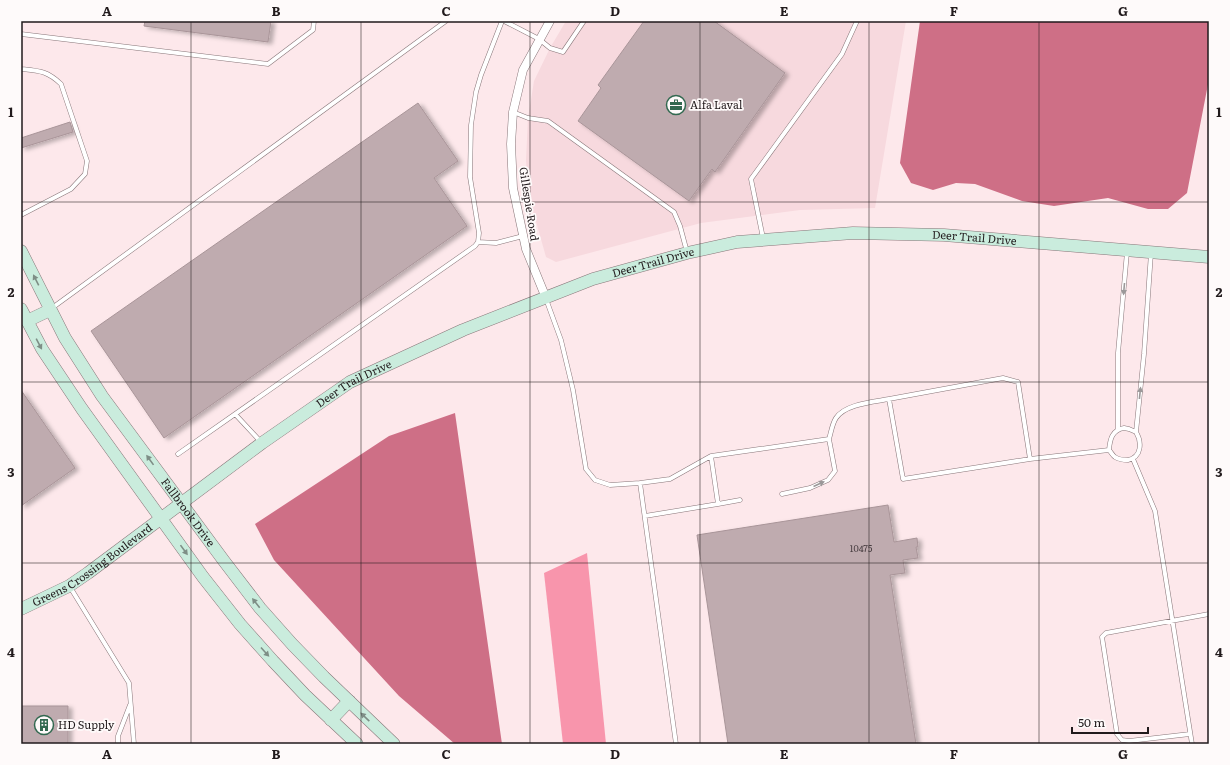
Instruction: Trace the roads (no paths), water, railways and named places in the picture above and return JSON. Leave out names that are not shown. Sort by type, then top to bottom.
[{"type":"street","name":"Gillespie Road","points":[[546,298],[526,249],[523,236],[513,188],[511,144],[513,112],[523,70],[550,21]]},
{"type":"street","name":"Deer Trail Drive","points":[[161,519],[262,443],[350,382],[463,330],[593,279],[687,253],[737,242],[853,233],[897,233],[944,235],[1209,257]]},
{"type":"street","name":"Fallbrook Drive","points":[[21,251],[65,338],[102,396],[224,561],[260,608],[324,677],[394,744]]},
{"type":"street","points":[[21,309],[24,322],[82,409],[203,577],[240,624],[306,695],[356,744]]},
{"type":"street","points":[[24,322],[50,310]]},
{"type":"street","name":"Greens Crossing Boulevard","points":[[21,609],[69,586],[161,519]]},
{"type":"street","points":[[331,720],[349,701]]},
{"type":"lane","points":[[21,34],[268,64],[313,30],[314,21]]},
{"type":"lane","points":[[50,310],[446,21]]},
{"type":"lane","points":[[178,454],[475,246],[478,242],[479,233],[470,177],[470,125],[476,92],[481,75],[503,21],[539,39],[550,48],[563,52],[584,21]]},
{"type":"lane","points":[[763,240],[751,179],[842,54],[857,21]]},
{"type":"lane","points":[[21,69],[39,70],[51,75],[61,84],[87,160],[85,174],[71,189],[21,215]]},
{"type":"lane","points":[[513,112],[528,118],[548,121],[674,212],[680,226],[687,253]]},
{"type":"lane","points":[[478,242],[496,243],[523,236]]},
{"type":"lane","points":[[1118,429],[1118,353],[1127,250]]},
{"type":"lane","points":[[1136,432],[1144,354],[1151,252]]},
{"type":"lane","points":[[546,298],[561,340],[573,390],[586,469],[595,480],[610,485],[670,479],[711,456],[829,439]]},
{"type":"lane","points":[[782,494],[810,488],[828,480],[835,471],[829,439],[835,419],[842,411],[854,406],[1003,378],[1018,382],[1030,459]]},
{"type":"lane","points":[[889,399],[903,479],[1030,459],[1109,450]]},
{"type":"lane","points":[[235,414],[262,443]]},
{"type":"lane","points":[[1118,429],[1129,429],[1136,432],[1140,438],[1138,454],[1133,458],[1125,460],[1115,457],[1109,450],[1111,436],[1118,429]]},
{"type":"lane","points":[[711,456],[718,504]]},
{"type":"lane","points":[[1133,458],[1156,511],[1192,744]]},
{"type":"lane","points":[[640,483],[676,744]]},
{"type":"lane","points":[[645,516],[740,500]]},
{"type":"lane","points":[[69,586],[129,683],[134,744]]},
{"type":"lane","points":[[1190,734],[1129,741],[1122,740],[1117,734],[1102,637],[1106,633],[1209,614]]},
{"type":"lane","points":[[118,744],[118,736],[131,704]]},
{"type":"place","name":"Alfa Laval","points":[[676,105]]},
{"type":"place","name":"HD Supply","points":[[44,725]]}]
